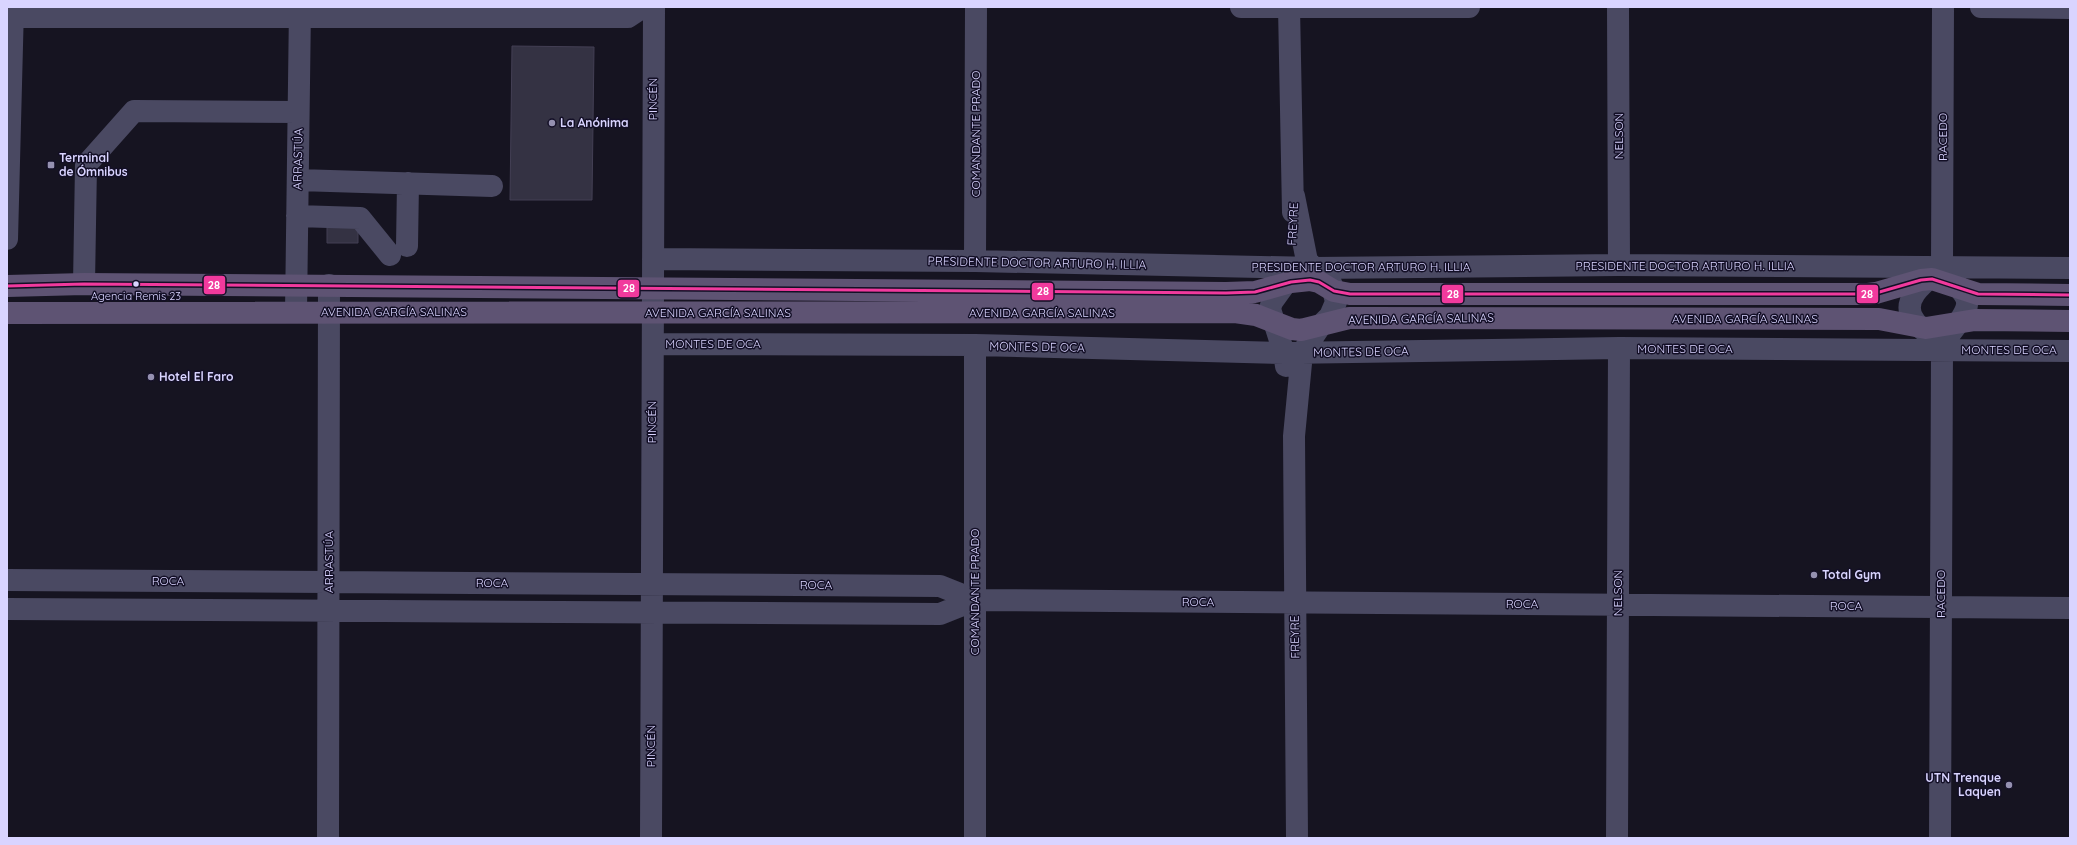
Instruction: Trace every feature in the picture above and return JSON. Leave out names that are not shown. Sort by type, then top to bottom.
[{"type":"main road","name":"AVENIDA GARCÍA SALINAS","points":[[7,286],[84,284],[329,285],[1226,293],[1263,291],[1287,276],[1319,282],[1334,291],[1350,294],[1868,294],[1876,293],[1934,273],[1942,282],[1963,291],[1978,294],[2070,295]]},
{"type":"main road","name":"AVENIDA GARCÍA SALINAS","points":[[7,313],[329,312],[652,314],[1235,312],[1256,315],[1273,320],[1292,329],[1301,330],[1349,318],[1879,319],[1921,327],[1941,326],[1961,321],[2070,321]]},
{"type":"street","points":[[7,239],[11,14],[300,12],[628,17],[643,7]]},
{"type":"street","name":"PINCÉN","points":[[650,838],[654,7]]},
{"type":"street","name":"COMANDANTE PRADO","points":[[975,261],[976,7]]},
{"type":"street","points":[[1242,7],[1469,7]]},
{"type":"street","name":"FREYRE","points":[[1289,7],[1294,196],[1287,276],[1272,302],[1270,309],[1273,320],[1293,353],[1297,838]]},
{"type":"street","name":"NELSON","points":[[1618,7],[1620,266]]},
{"type":"street","name":"RACEDO","points":[[1934,273],[1944,7]]},
{"type":"street","points":[[1981,7],[2070,8]]},
{"type":"street","name":"ARRASTÚA","points":[[296,312],[300,12]]},
{"type":"street","points":[[84,284],[86,165],[134,111],[298,112]]},
{"type":"street","points":[[298,180],[492,186]]},
{"type":"street","points":[[297,216],[360,218],[398,250],[408,183]]},
{"type":"street","name":"FREYRE","points":[[1294,196],[1307,261],[1332,285],[1334,291]]},
{"type":"street","name":"PRESIDENTE DOCTOR ARTURO H. ILLIA","points":[[653,259],[975,261],[1287,276],[1314,268],[1620,266],[1934,273],[2070,268]]},
{"type":"street","points":[[1934,273],[1910,301],[1911,316],[1914,321],[1934,339],[1942,350]]},
{"type":"street","name":"ARRASTÚA","points":[[328,838],[329,285]]},
{"type":"street","points":[[1293,353],[1330,316],[1336,302],[1334,291]]},
{"type":"street","name":"RACEDO","points":[[1940,838],[1942,350],[1945,340],[1961,321],[1967,306],[1963,291]]},
{"type":"street","name":"MONTES DE OCA","points":[[652,344],[975,345],[1293,353],[1619,348],[2070,351]]},
{"type":"street","name":"COMANDANTE PRADO","points":[[975,345],[975,838]]},
{"type":"street","name":"NELSON","points":[[1617,838],[1619,348]]},
{"type":"street","name":"ROCA","points":[[7,580],[940,586],[975,600],[2070,608]]},
{"type":"street","name":"ROCA","points":[[7,609],[940,614],[975,600]]},
{"type":"building","name":"La Anónima","points":[[512,46],[594,47],[592,200],[510,200]]},
{"type":"building","points":[[358,225],[358,243],[327,243],[327,226]]},
{"type":"transit line","name":"28","points":[[7,286],[84,284],[1226,293],[1255,292],[1291,282],[1310,280],[1319,282],[1334,291],[1350,294],[1868,294],[1921,280],[1932,279],[1978,294],[2070,295]]},
{"type":"place","name":"La Anónima","points":[[552,123]]},
{"type":"place","name":"Terminal de Ómnibus","points":[[51,165]]},
{"type":"place","name":"Agencia Remis 23","points":[[136,284]]},
{"type":"place","name":"Hotel El Faro","points":[[151,377]]},
{"type":"place","name":"Total Gym","points":[[1814,575]]},
{"type":"place","name":"UTN Trenque Laquen","points":[[2009,785]]}]
